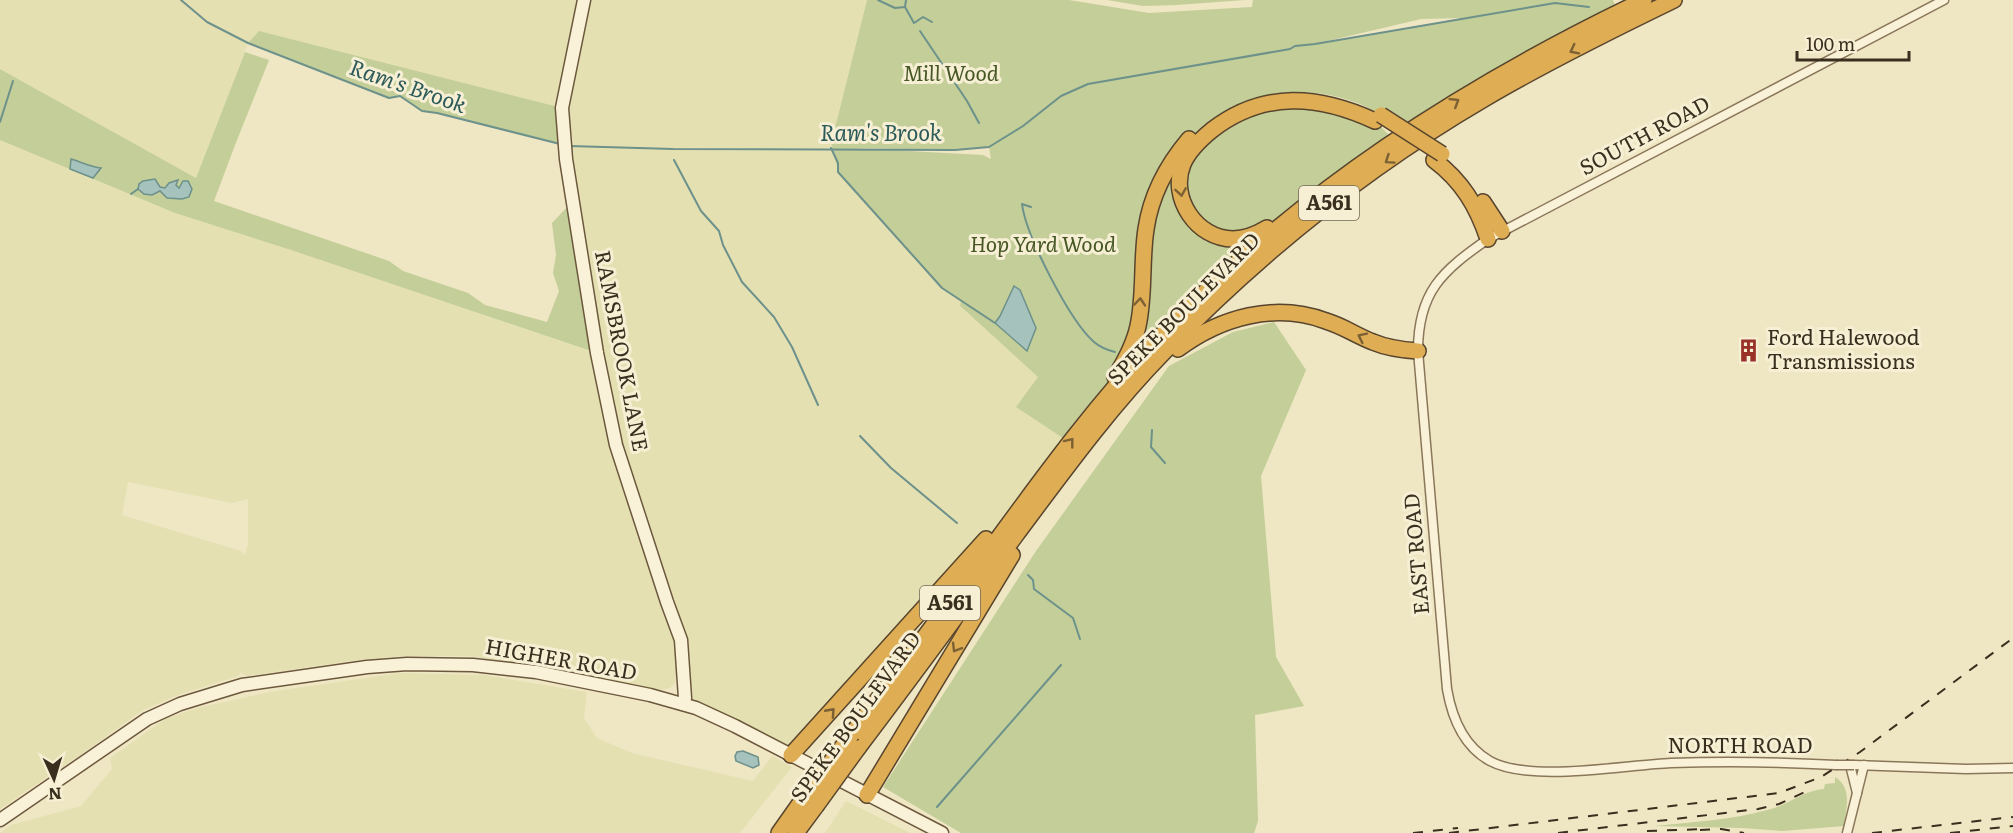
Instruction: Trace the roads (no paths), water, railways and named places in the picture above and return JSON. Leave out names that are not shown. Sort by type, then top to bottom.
[{"type":"highway","name":"SPEKE BOULEVARD","points":[[779,833],[810,803],[1047,472],[1093,412],[1158,339],[1252,249],[1318,195],[1394,140],[1496,77],[1644,0]]},
{"type":"highway","name":"SPEKE BOULEVARD","points":[[855,741],[1083,447],[1164,352],[1257,263],[1371,172],[1484,99],[1569,52],[1674,0]]},
{"type":"highway","points":[[1093,412],[1125,360],[1135,336],[1141,298],[1146,229],[1155,194],[1163,176],[1173,159],[1194,133],[1221,112],[1236,105],[1283,92],[1301,92],[1331,95],[1362,105],[1466,176],[1502,231]]},
{"type":"highway","points":[[1378,118],[1341,107],[1309,101],[1273,102],[1238,113],[1192,148],[1183,164],[1180,177],[1183,204],[1199,226],[1211,234],[1233,239],[1244,238],[1267,228],[1394,140]]},
{"type":"highway","points":[[1438,157],[1466,192],[1481,217],[1488,239]]},
{"type":"highway","points":[[1083,447],[1177,350],[1209,330],[1243,317],[1284,312],[1305,314],[1344,328],[1374,343],[1395,349],[1418,351]]},
{"type":"highway","points":[[791,755],[1047,472]]},
{"type":"highway","points":[[867,795],[996,584],[1050,490]]},
{"type":"highway","name":"SPEKE BOULEVARD","points":[[796,833],[810,803]]},
{"type":"street","name":"RAMSBROOK LANE","points":[[584,0],[562,108],[566,159],[597,353],[616,445],[681,640],[685,698],[683,704]]},
{"type":"street","name":"SOUTH ROAD","points":[[1418,351],[1421,314],[1434,287],[1451,266],[1488,239],[1944,0]]},
{"type":"street","name":"EAST ROAD","points":[[1418,351],[1447,689],[1458,727],[1473,748]]},
{"type":"street","name":"HIGHER ROAD","points":[[0,820],[147,719],[180,704],[242,685],[407,664],[473,665],[536,672],[683,704],[708,713],[942,833]]},
{"type":"street","name":"NORTH ROAD","points":[[1473,748],[1498,765],[1526,771],[1689,763],[2013,768]]},
{"type":"street","points":[[1847,833],[1864,765]]},
{"type":"street","points":[[1852,766],[1857,794]]},
{"type":"water","points":[[71,159],[101,168],[93,178],[70,169]]},
{"type":"water","points":[[155,179],[160,187],[165,188],[169,183],[178,180],[176,185],[179,188],[183,181],[188,181],[192,189],[189,197],[167,198],[160,191],[152,195],[144,194],[138,189],[139,184],[143,181]]},
{"type":"water","points":[[1014,286],[1020,290],[1036,328],[1027,351],[995,323]]},
{"type":"water","points":[[743,751],[758,757],[759,765],[753,768],[736,761],[737,752]]},
{"type":"waterway","name":"Ram's Brook","points":[[181,0],[207,22],[248,43],[389,98],[400,96],[422,111],[560,144]]},
{"type":"waterway","points":[[878,0],[895,8],[905,7]]},
{"type":"waterway","points":[[906,0],[905,7],[914,23],[923,17],[932,22]]},
{"type":"waterway","name":"Ram's Brook","points":[[569,146],[673,149],[955,150],[989,147],[1023,126],[1061,96],[1088,84],[1290,49],[1295,46],[1555,3],[1589,7]]},
{"type":"waterway","points":[[920,31],[979,123]]},
{"type":"waterway","points":[[0,122],[13,81]]},
{"type":"waterway","points":[[831,148],[838,163],[838,172],[942,288],[995,323]]},
{"type":"waterway","points":[[674,160],[701,211],[719,231],[723,245],[742,282],[774,317],[792,347],[818,405]]},
{"type":"waterway","points":[[131,194],[138,189]]},
{"type":"waterway","points":[[1031,207],[1022,204],[1040,256],[1062,298],[1094,342],[1115,352]]},
{"type":"waterway","points":[[1152,430],[1151,447],[1165,463]]},
{"type":"waterway","points":[[860,436],[891,468],[957,523]]},
{"type":"waterway","points":[[1028,575],[1033,580],[1034,589],[1073,618],[1080,639]]},
{"type":"waterway","points":[[937,807],[1061,665]]},
{"type":"railway","points":[[1449,833],[1779,793],[1821,777],[1860,752],[2013,638]]},
{"type":"railway","points":[[1558,833],[1758,809],[1779,804],[1807,791]]},
{"type":"railway","points":[[1872,833],[2013,817]]},
{"type":"railway","points":[[1950,833],[2013,826]]},
{"type":"railway","points":[[1413,833],[1458,828]]},
{"type":"railway","points":[[1647,831],[1707,829]]},
{"type":"railway","points":[[1700,830],[1721,829],[1744,833]]},
{"type":"place","name":"Ford Halewood Transmissions","points":[[1749,350]]},
{"type":"park label","name":"Mill Wood","points":[[951,74]]},
{"type":"park label","name":"Hop Yard Wood","points":[[1043,245]]}]
